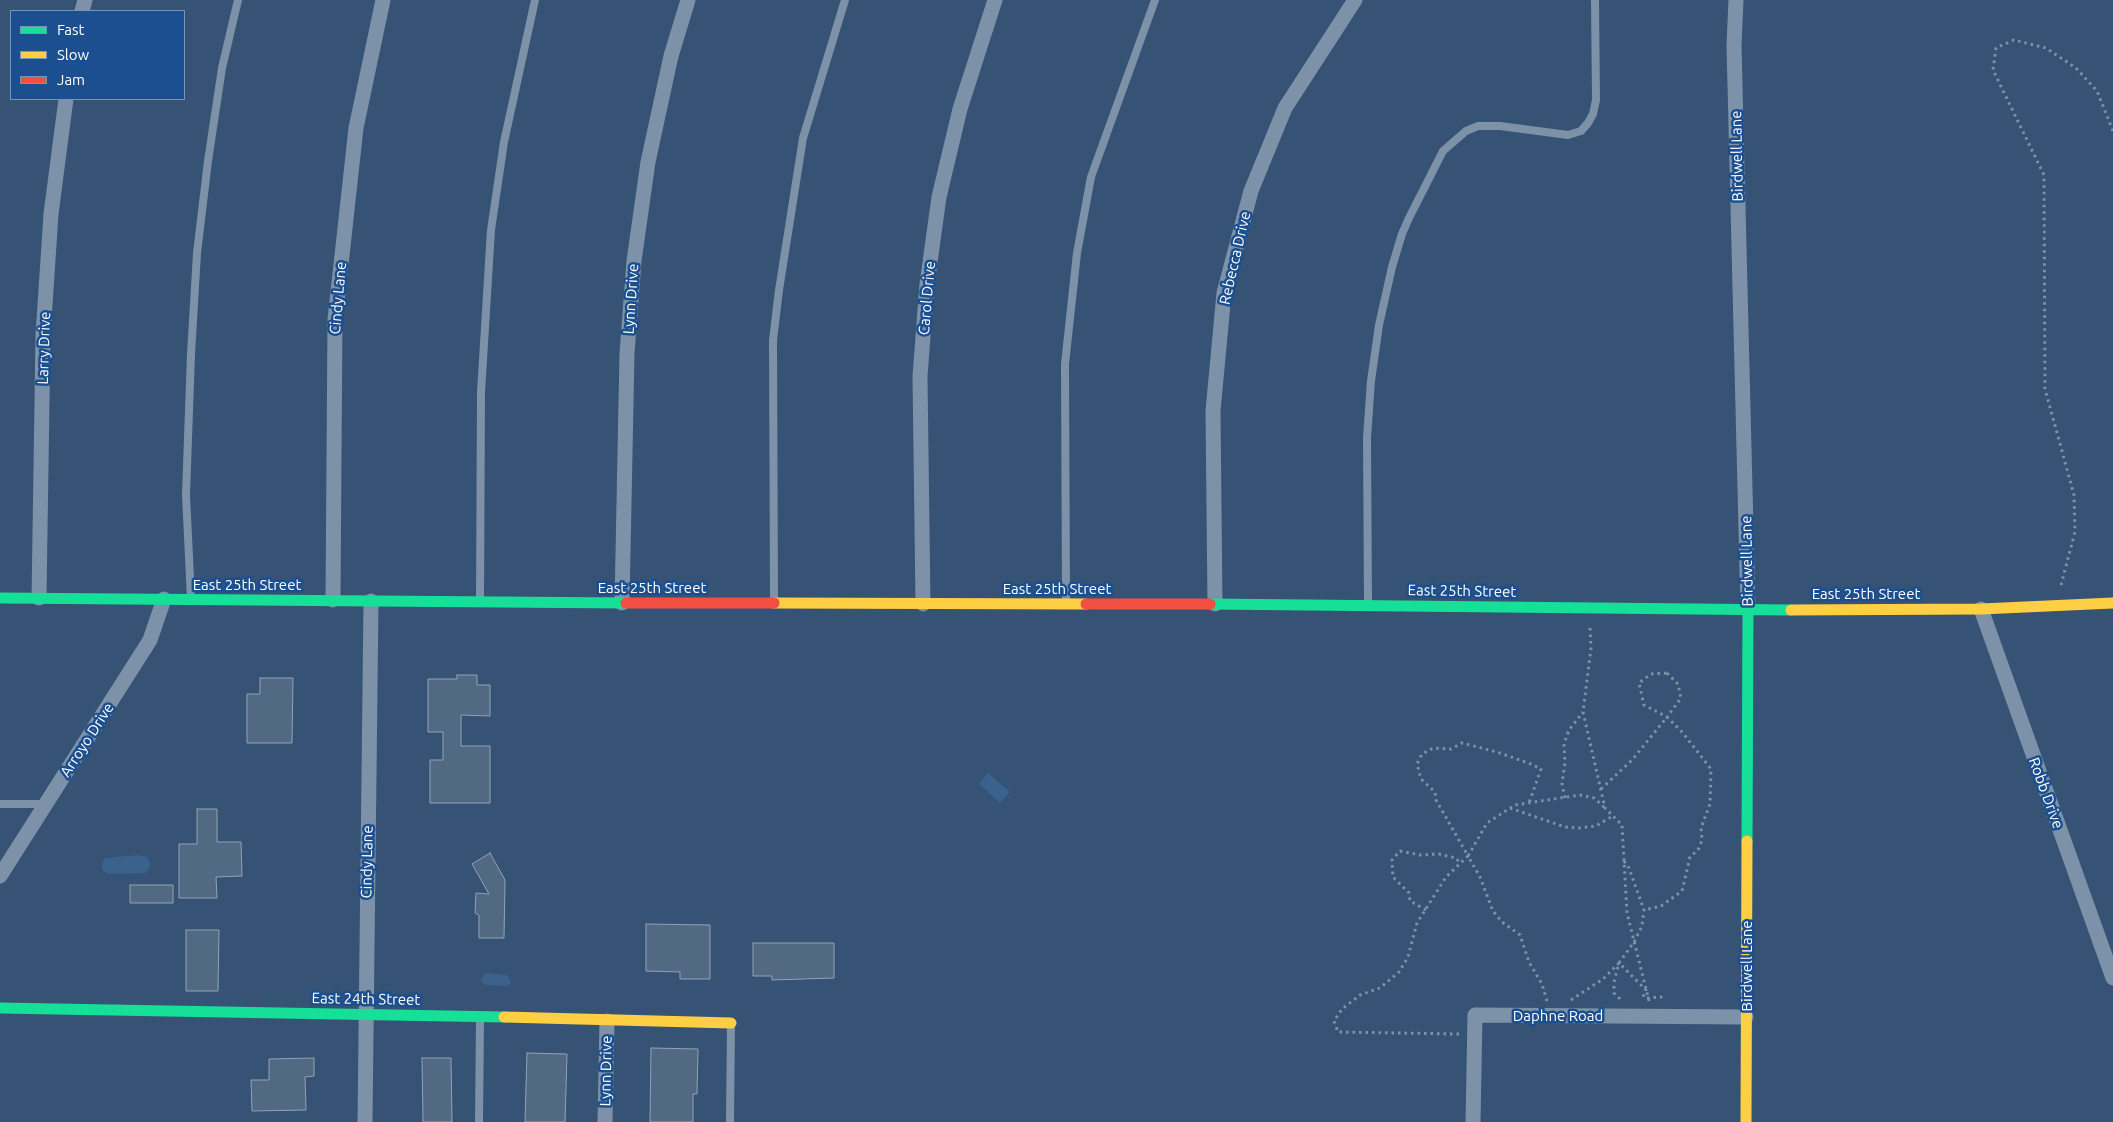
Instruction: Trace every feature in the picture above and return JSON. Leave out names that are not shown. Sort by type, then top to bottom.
[{"type":"street","name":"Cindy Lane","points":[[333,600],[335,319],[356,128],[383,0]]},
{"type":"street","name":"Lynn Drive","points":[[622,603],[627,353],[634,261],[648,162],[671,56],[688,0]]},
{"type":"street","name":"Carol Drive","points":[[924,604],[920,376],[927,284],[939,196],[960,109],[995,0]]},
{"type":"street","name":"Rebecca Drive","points":[[1215,604],[1213,411],[1224,293],[1251,191],[1285,108],[1355,0]]},
{"type":"street","name":"Birdwell Lane","points":[[1736,0],[1734,45],[1748,610],[1746,1122]]},
{"type":"street","name":"Larry Drive","points":[[39,598],[44,326],[50,214],[66,100]]},
{"type":"street","name":"East 25th Street","points":[[0,598],[774,604],[1368,605],[1748,610],[1981,608],[2113,603]]},
{"type":"street","name":"Arroyo Drive","points":[[0,876],[150,640],[164,599]]},
{"type":"street","name":"Cindy Lane","points":[[365,1122],[371,601]]},
{"type":"street","name":"Robb Drive","points":[[1981,608],[2113,978]]},
{"type":"street","name":"East 24th Street","points":[[0,1008],[365,1013],[731,1023]]},
{"type":"street","name":"Daphne Road","points":[[1473,1122],[1476,1015],[1558,1016],[1635,1009],[1653,1016],[1746,1017]]},
{"type":"street","name":"Lynn Drive","points":[[605,1122],[607,1021]]},
{"type":"lane","points":[[191,599],[186,495],[197,253],[222,68],[238,0]]},
{"type":"lane","points":[[480,602],[481,392],[491,230],[504,142],[535,0]]},
{"type":"lane","points":[[774,604],[773,340],[803,138],[845,0]]},
{"type":"lane","points":[[1066,604],[1066,364],[1077,254],[1091,177],[1155,0]]},
{"type":"lane","points":[[1368,605],[1367,438],[1371,381],[1392,267],[1402,234],[1443,151],[1466,131],[1478,126],[1500,126],[1568,135],[1581,131],[1588,123],[1593,114],[1596,100],[1595,0]]},
{"type":"lane","points":[[0,804],[45,804]]},
{"type":"lane","points":[[479,1122],[480,1017]]},
{"type":"lane","points":[[730,1122],[731,1023]]},
{"type":"path","points":[[2056,605],[2074,532],[2074,495],[2045,389],[2044,175],[1993,70],[1996,48],[2014,40],[2046,48],[2076,68],[2097,91],[2113,131]]},
{"type":"path","points":[[1590,608],[1591,648],[1583,712],[1605,808]]},
{"type":"path","points":[[1601,789],[1632,760],[1666,717],[1681,698],[1678,684],[1667,673],[1651,674],[1639,683],[1644,705],[1666,717],[1683,733],[1711,769],[1710,804],[1701,828],[1702,840],[1698,850],[1690,857],[1682,891],[1661,906],[1644,910]]},
{"type":"path","points":[[1565,798],[1562,784],[1565,762],[1564,744],[1569,730],[1583,712]]},
{"type":"path","points":[[1529,803],[1541,769],[1531,764],[1462,743],[1450,749],[1433,748],[1422,754],[1417,764],[1421,780],[1435,792],[1436,800],[1480,877],[1493,911],[1502,922],[1520,935],[1529,962],[1558,1016],[1573,997],[1603,979],[1619,963],[1634,942],[1642,926],[1644,910],[1629,868],[1623,860]]},
{"type":"path","points":[[1475,1034],[1338,1032],[1334,1020],[1342,1009],[1360,995],[1380,988],[1399,972],[1408,957],[1417,923],[1446,877],[1468,856],[1487,823],[1515,805],[1580,795],[1594,798],[1622,825],[1627,913],[1653,1016]]},
{"type":"path","points":[[1510,808],[1565,827],[1596,826],[1613,816]]},
{"type":"path","points":[[1426,910],[1410,901],[1409,893],[1393,877],[1392,860],[1400,851],[1420,855],[1439,854],[1456,858],[1460,863]]},
{"type":"path","points":[[1619,963],[1646,990]]},
{"type":"path","points":[[1619,963],[1614,982],[1614,993],[1623,1002]]},
{"type":"path","points":[[1635,1009],[1646,990]]},
{"type":"path","points":[[1643,998],[1661,997],[1677,1016]]},
{"type":"path","points":[[1635,1009],[1643,998]]},
{"type":"water","points":[[988,773],[1010,792],[1000,803],[979,784]]},
{"type":"water","points":[[138,855],[147,857],[151,864],[146,873],[109,874],[102,870],[105,858]]},
{"type":"water","points":[[485,973],[507,975],[511,983],[506,986],[485,985],[481,981]]},
{"type":"building","points":[[457,675],[477,675],[477,685],[490,685],[490,716],[461,715],[461,746],[490,746],[490,803],[430,803],[430,760],[443,760],[443,732],[428,732],[428,679],[457,679]]},
{"type":"building","points":[[260,678],[293,678],[292,743],[247,743],[247,694],[260,694]]},
{"type":"building","points":[[197,809],[217,809],[217,842],[241,842],[242,876],[216,877],[217,898],[179,898],[179,844],[197,844]]},
{"type":"building","points":[[490,853],[505,880],[504,938],[479,938],[479,915],[475,913],[476,893],[489,894],[472,864]]},
{"type":"building","points":[[130,885],[173,885],[173,903],[130,903]]},
{"type":"building","points":[[646,924],[710,925],[710,979],[680,979],[680,972],[646,971]]},
{"type":"building","points":[[186,930],[219,930],[218,991],[186,991]]},
{"type":"building","points":[[753,943],[834,943],[834,978],[772,980],[772,976],[753,976]]},
{"type":"building","points":[[651,1048],[698,1049],[697,1094],[693,1094],[693,1122],[650,1122]]},
{"type":"building","points":[[527,1053],[567,1054],[565,1122],[525,1122]]},
{"type":"building","points":[[314,1058],[314,1076],[305,1077],[306,1110],[252,1111],[251,1080],[269,1080],[269,1059]]},
{"type":"building","points":[[422,1058],[451,1058],[452,1122],[423,1122]]},
{"type":"traffic: fast","points":[[0,598],[626,603]]},
{"type":"traffic: fast","points":[[1210,604],[1791,610]]},
{"type":"traffic: fast","points":[[1747,841],[1748,610]]},
{"type":"traffic: fast","points":[[0,1008],[504,1017]]},
{"type":"traffic: slow","points":[[774,603],[1086,604]]},
{"type":"traffic: slow","points":[[1791,610],[1981,609],[2113,603]]},
{"type":"traffic: slow","points":[[1746,1122],[1747,841]]},
{"type":"traffic: slow","points":[[504,1017],[731,1023]]},
{"type":"traffic: jam","points":[[626,603],[774,603]]},
{"type":"traffic: jam","points":[[1086,604],[1210,604]]}]
